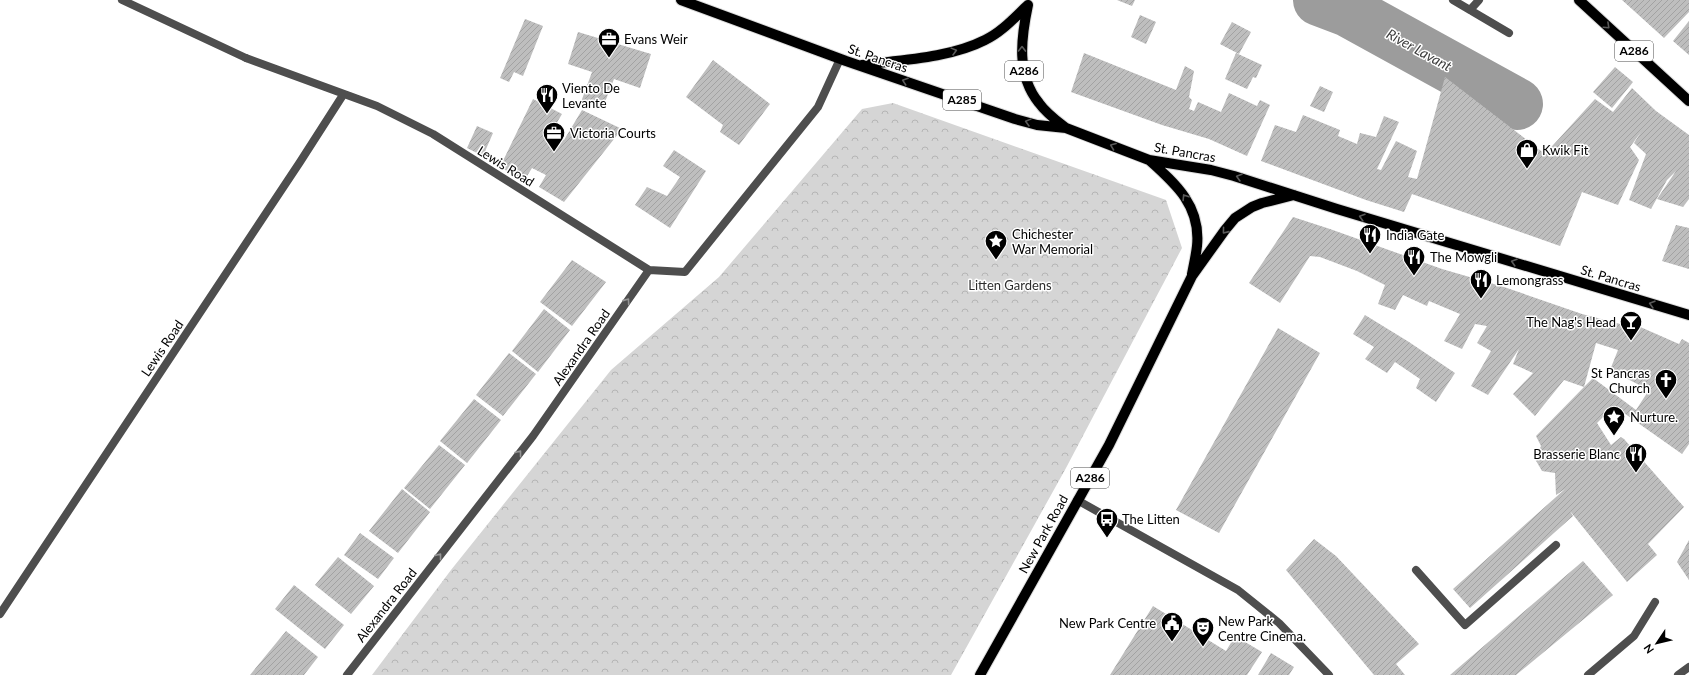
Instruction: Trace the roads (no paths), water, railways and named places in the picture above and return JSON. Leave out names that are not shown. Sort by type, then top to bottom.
[{"type":"main road","name":"St. Pancras","points":[[681,0],[840,59],[1015,119],[1037,125],[1066,128],[1149,160],[1211,170],[1274,187],[1294,195],[1689,315]]},
{"type":"main road","name":"A286","points":[[1579,0],[1689,101]]},
{"type":"main road","name":"A286","points":[[1029,2],[1022,44],[1023,68],[1030,89],[1039,104],[1066,128]]},
{"type":"main road","name":"A285","points":[[860,66],[911,59],[968,47],[986,40],[999,32],[1029,2]]},
{"type":"main road","name":"New Park Road","points":[[1149,160],[1176,184],[1186,198],[1194,214],[1197,245],[1192,276]]},
{"type":"main road","name":"New Park Road","points":[[980,675],[1109,445],[1192,276],[1235,218],[1252,207],[1262,203],[1294,195]]},
{"type":"street","name":"Lewis Road","points":[[122,0],[246,58],[343,95],[377,106],[433,134],[649,270]]},
{"type":"street","points":[[1453,0],[1509,33]]},
{"type":"street","points":[[1470,10],[1479,0]]},
{"type":"street","points":[[649,270],[685,272],[818,107],[840,59]]},
{"type":"street","name":"Lewis Road","points":[[0,614],[343,95]]},
{"type":"street","name":"Alexandra Road","points":[[347,675],[533,436],[649,270]]},
{"type":"street","points":[[1077,500],[1238,590],[1279,624],[1329,675]]},
{"type":"street","points":[[1416,570],[1465,625],[1556,545]]},
{"type":"street","points":[[1588,675],[1634,636],[1655,602]]},
{"type":"street","points":[[1678,675],[1688,669]]},
{"type":"waterway","name":"River Lavant","points":[[1319,0],[1348,11],[1517,104]]},
{"type":"place","name":"Evans Weir","points":[[609,58]]},
{"type":"place","name":"Viento De Levante","points":[[547,114]]},
{"type":"place","name":"Victoria Courts","points":[[554,152]]},
{"type":"place","name":"Kwik Fit","points":[[1527,170]]},
{"type":"place","name":"India Gate","points":[[1370,254]]},
{"type":"place","name":"Chichester War Memorial","points":[[996,260]]},
{"type":"place","name":"The Mowgli","points":[[1414,276]]},
{"type":"place","name":"Lemongrass","points":[[1481,300]]},
{"type":"place","name":"The Nag's Head","points":[[1631,342]]},
{"type":"place","name":"St Pancras Church","points":[[1666,400]]},
{"type":"place","name":"Nurture.","points":[[1614,436]]},
{"type":"place","name":"Brasserie Blanc","points":[[1636,474]]},
{"type":"place","name":"The Litten","points":[[1107,538]]},
{"type":"place","name":"New Park Centre","points":[[1172,642]]},
{"type":"place","name":"New Park Centre Cinema.","points":[[1203,648]]},
{"type":"park label","name":"Litten Gardens","points":[[1010,285]]}]
